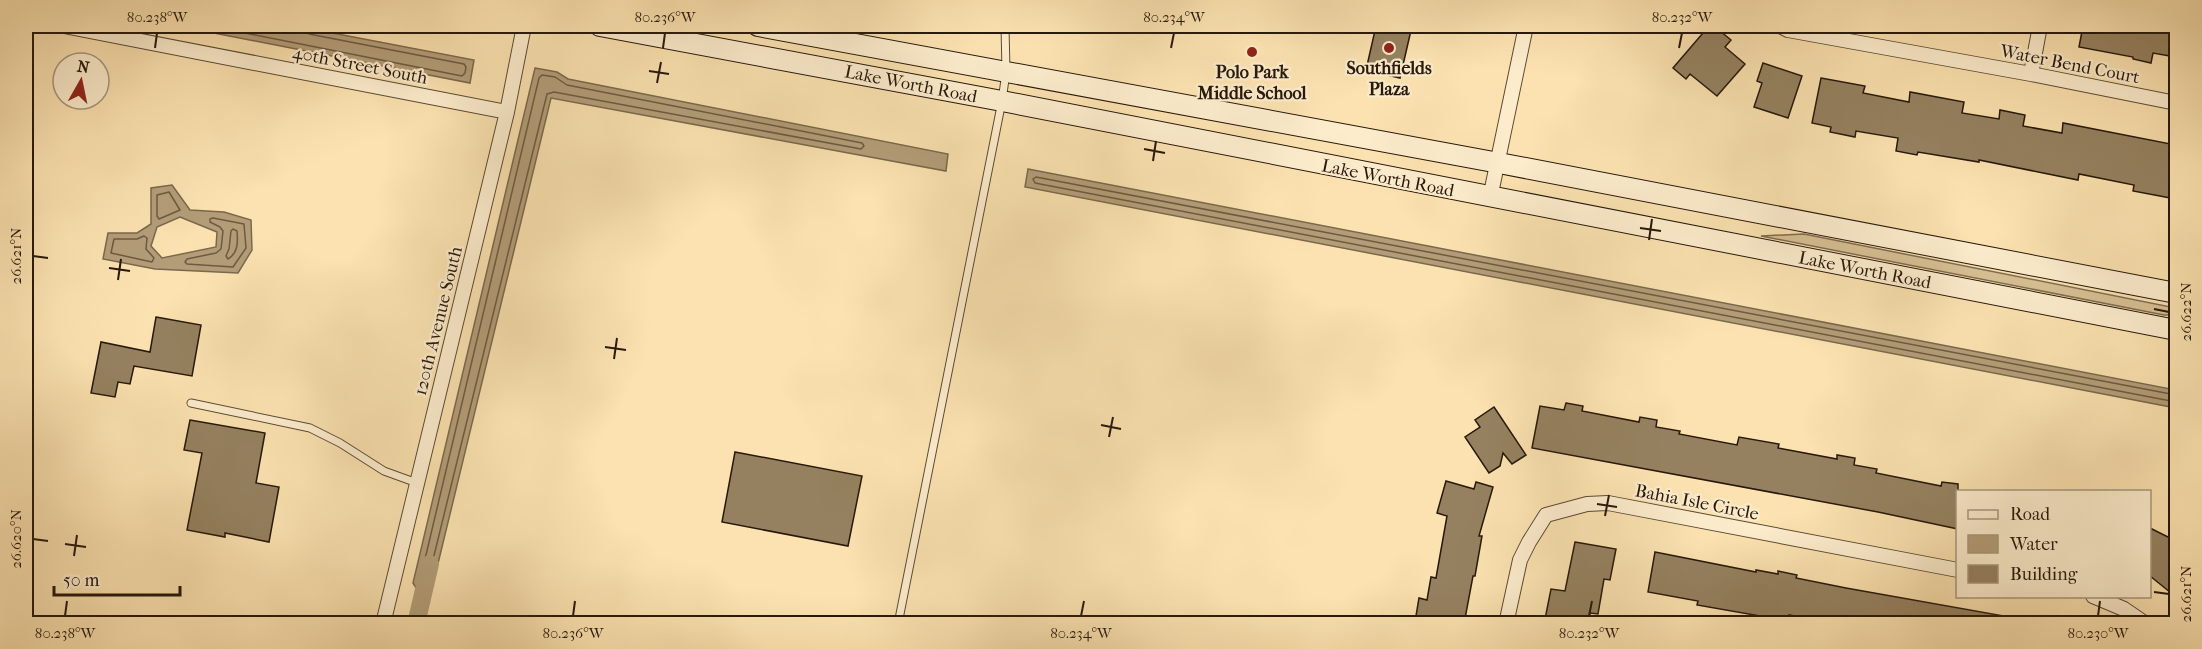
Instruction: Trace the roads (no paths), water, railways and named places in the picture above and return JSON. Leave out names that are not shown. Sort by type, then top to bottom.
[{"type":"street","name":"40th Street South","points":[[64,26],[507,112]]},
{"type":"street","name":"120th Avenue South","points":[[383,624],[507,112],[524,26]]},
{"type":"street","name":"Lake Worth Road","points":[[600,26],[1002,101],[2176,330]]},
{"type":"street","name":"Lake Worth Road","points":[[758,26],[1499,163],[2176,293]]},
{"type":"street","points":[[1490,198],[1526,26]]},
{"type":"street","name":"Water Bend Court","points":[[1780,26],[1788,30],[2176,103]]},
{"type":"street","points":[[2031,74],[2040,26]]},
{"type":"street","name":"Bahia Isle Circle","points":[[1506,624],[1520,560],[1546,515],[1587,504],[1608,503],[1956,570]]},
{"type":"street","points":[[2096,598],[2124,609],[2146,624]]},
{"type":"lane","points":[[898,624],[1002,101],[1006,72],[1005,26]]},
{"type":"lane","points":[[191,403],[310,428],[340,443],[384,471],[417,483]]},
{"type":"water","points":[[178,26],[296,26],[474,60],[470,83]]},
{"type":"water","points":[[535,68],[557,72],[568,79],[948,154],[946,171],[551,98],[434,580],[418,591],[413,583]]},
{"type":"water","points":[[1028,169],[2176,390],[2176,408],[1025,187]]},
{"type":"water","points":[[172,185],[190,210],[224,212],[251,220],[252,250],[238,273],[155,269],[103,259],[108,233],[137,233],[151,224],[151,188]],"holes":[[[180,217],[217,232],[216,247],[162,258],[151,246],[157,227]]]},
{"type":"waterway","points":[[416,624],[430,564]]},
{"type":"place","name":"Southfields Plaza","points":[[1389,48]]},
{"type":"place","name":"Polo Park Middle School","points":[[1252,52]]}]
